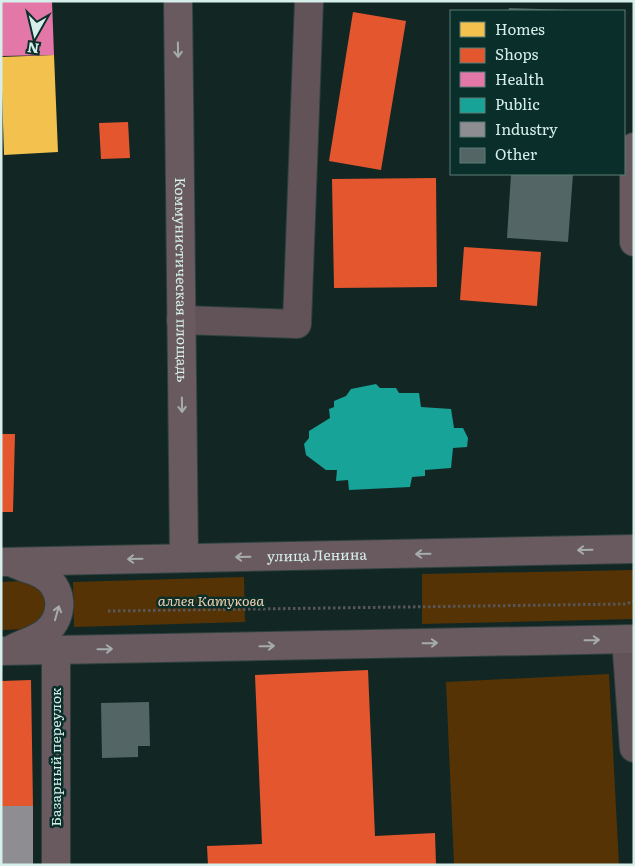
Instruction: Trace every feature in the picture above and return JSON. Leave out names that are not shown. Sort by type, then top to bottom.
[{"type":"main road","name":"Коммунистическая площадь","points":[[178,1],[184,558]]},
{"type":"main road","points":[[634,147],[634,242]]},
{"type":"main road","name":"улица Ленина","points":[[5,562],[634,550]]},
{"type":"main road","points":[[4,651],[44,634],[54,624],[59,611],[60,599],[54,585],[42,575],[5,562]]},
{"type":"main road","points":[[4,651],[630,639]]},
{"type":"main road","name":"Базарный переулок","points":[[56,650],[56,865]]},
{"type":"street","points":[[181,320],[297,324],[309,1]]},
{"type":"street","points":[[630,639],[634,748]]},
{"type":"path","points":[[108,611],[626,604],[634,601]]},
{"type":"green space","points":[[634,570],[634,619],[422,624],[422,574]]},
{"type":"green space","name":"аллея Катукова","points":[[244,577],[245,622],[74,627],[73,582]]},
{"type":"green space","points":[[25,581],[46,591],[45,620],[27,629],[1,630],[1,582]]},
{"type":"green space","points":[[609,674],[619,865],[454,865],[446,682]]},
{"type":"building: Homes","points":[[54,55],[58,152],[4,155],[1,57]]},
{"type":"building: Shops","points":[[353,12],[406,21],[381,170],[329,161]]},
{"type":"building: Shops","points":[[128,122],[130,158],[101,159],[99,123]]},
{"type":"building: Shops","points":[[436,178],[437,287],[334,288],[332,179]]},
{"type":"building: Shops","points":[[464,247],[541,252],[537,306],[460,300]]},
{"type":"building: Shops","points":[[1,434],[15,434],[13,512],[1,512]]},
{"type":"building: Shops","points":[[368,670],[375,836],[435,833],[436,865],[208,865],[207,846],[262,844],[255,675]]},
{"type":"building: Shops","points":[[31,680],[33,806],[1,806],[1,681]]},
{"type":"building: Health","points":[[1,1],[52,1],[54,55],[1,56]]},
{"type":"building: Public","points":[[376,384],[380,388],[396,388],[399,393],[419,393],[421,407],[451,409],[454,428],[463,428],[468,438],[467,447],[453,448],[451,468],[425,470],[425,476],[412,477],[410,487],[349,490],[348,480],[336,481],[337,470],[326,470],[306,455],[304,444],[309,438],[309,431],[330,418],[329,409],[334,407],[334,401],[346,396],[351,389]]},
{"type":"building: Industry","points":[[1,806],[33,806],[33,865],[1,865]]},
{"type":"building: Other","points":[[509,8],[570,10],[508,10]]},
{"type":"building: Other","points":[[511,175],[573,175],[568,242],[507,238]]},
{"type":"building: Other","points":[[149,702],[150,746],[138,746],[138,757],[102,758],[101,703]]}]
